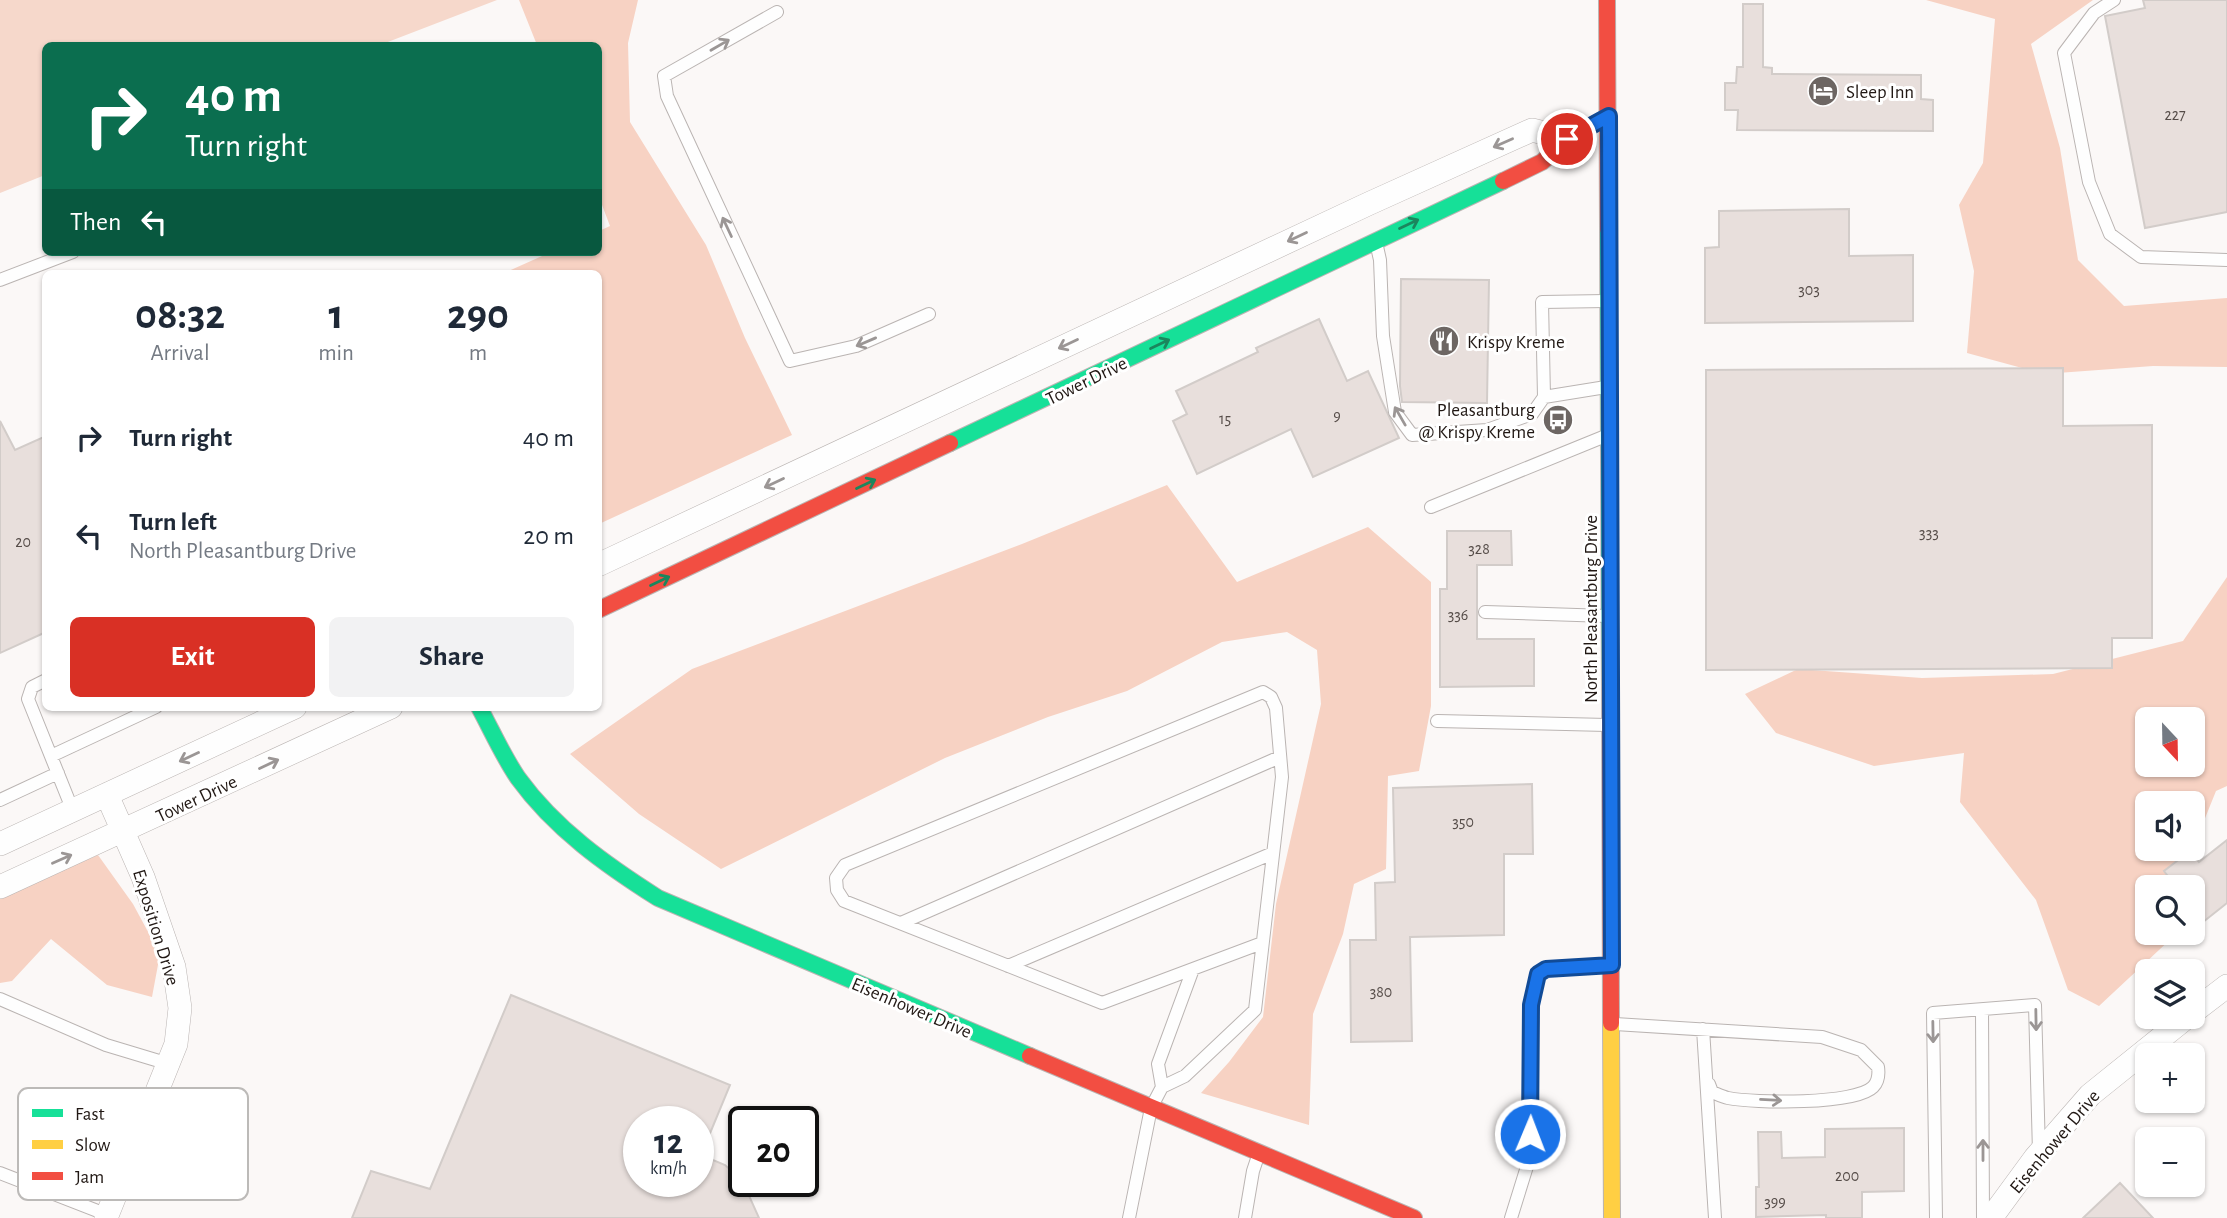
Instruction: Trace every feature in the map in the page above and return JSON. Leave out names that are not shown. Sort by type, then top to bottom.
[{"type":"street","name":"North Pleasantburg Drive","points":[[1607,0],[1612,1218]]},
{"type":"street","name":"Tower Drive","points":[[602,608],[1542,162],[1567,139],[1609,116]]},
{"type":"street","name":"Tower Drive","points":[[602,563],[1532,130],[1567,139]]},
{"type":"street","name":"Tower Drive","points":[[0,844],[107,795],[258,715],[276,711]]},
{"type":"street","name":"Tower Drive","points":[[0,887],[382,711]]},
{"type":"street","name":"Eisenhower Drive","points":[[481,711],[523,786],[559,825],[615,872],[658,898],[1414,1218]]},
{"type":"street","name":"Exposition Drive","points":[[107,795],[143,877],[174,967],[180,1008],[176,1044],[159,1088]]},
{"type":"street","points":[[2205,1003],[2227,986]]},
{"type":"street","name":"Eisenhower Drive","points":[[1991,1218],[2039,1154],[2090,1095],[2172,1029]]},
{"type":"lane","points":[[2114,0],[2094,13],[2064,53],[2089,182],[2110,234],[2141,257],[2227,260]]},
{"type":"lane","points":[[777,12],[664,76],[667,96],[790,361],[856,346],[929,314]]},
{"type":"lane","points":[[1376,240],[1380,260],[1383,336],[1395,412],[1412,435],[1487,430],[1532,414],[1544,397],[1542,302],[1610,301]]},
{"type":"lane","points":[[0,280],[63,256]]},
{"type":"lane","points":[[1544,397],[1610,387]]},
{"type":"lane","points":[[1431,507],[1610,435]]},
{"type":"lane","points":[[1485,612],[1611,616]]},
{"type":"lane","points":[[42,682],[32,687],[28,699],[73,811]]},
{"type":"lane","points":[[1129,1218],[1151,1108],[1162,1087],[1185,1076],[1255,1010],[1282,777],[1276,708],[1271,697],[1263,692],[845,865],[836,878],[837,890],[844,901],[1102,1003],[1262,943]]},
{"type":"lane","points":[[51,756],[147,711]]},
{"type":"lane","points":[[1437,721],[1611,725]]},
{"type":"lane","points":[[901,923],[1280,757]]},
{"type":"lane","points":[[0,800],[58,773]]},
{"type":"lane","points":[[1008,966],[1273,853]]},
{"type":"lane","points":[[1511,1218],[1529,1160],[1531,1005],[1538,974],[1546,969],[1612,965]]},
{"type":"lane","points":[[1162,1087],[1158,1064],[1193,969]]},
{"type":"lane","points":[[0,999],[106,1045],[169,1064]]},
{"type":"lane","points":[[1936,1218],[1933,1013],[2035,1005],[2039,1154]]},
{"type":"lane","points":[[1982,1011],[1983,1218]]},
{"type":"lane","points":[[1612,1023],[1822,1037],[1861,1050],[1878,1066],[1879,1076],[1873,1087],[1856,1097],[1795,1102],[1726,1098],[1712,1092],[1709,1084]]},
{"type":"lane","points":[[1703,1029],[1709,1084],[1715,1218]]},
{"type":"lane","points":[[1245,1218],[1259,1153]]},
{"type":"lane","points":[[0,1174],[18,1181]]},
{"type":"lane","points":[[66,1200],[107,1216]]},
{"type":"shaded area","points":[[0,0],[497,0],[388,42],[42,42],[42,176],[0,193]]},
{"type":"shaded area","points":[[519,0],[638,0],[628,43],[630,122],[706,245],[745,338],[792,435],[602,523],[602,270],[511,270],[542,256],[602,256],[602,230],[610,226],[602,205],[602,42],[536,42]]},
{"type":"shaded area","points":[[1926,0],[2093,0],[2031,44],[2060,148],[2078,260],[2124,306],[2227,298],[2227,367],[2153,366],[2044,374],[1967,353],[1974,271],[1959,205],[1983,163],[1995,19]]},
{"type":"shaded area","points":[[1167,485],[1237,582],[1368,527],[1431,582],[1431,706],[1419,771],[1388,776],[1386,869],[1354,884],[1343,934],[1313,1014],[1309,1125],[1201,1093],[1229,1062],[1263,1017],[1276,904],[1321,704],[1317,650],[1287,632],[1222,642],[1127,691],[1048,717],[945,758],[721,869],[639,814],[570,754],[692,669],[1022,544]]},
{"type":"shaded area","points":[[2227,577],[2227,786],[2216,791],[2205,818],[2205,791],[2135,791],[2135,861],[2190,861],[2188,875],[2135,875],[2135,945],[2164,945],[2149,959],[2135,959],[2135,972],[2099,1006],[2068,990],[2036,900],[1960,802],[1964,753],[1874,766],[1776,733],[1745,694],[1798,669],[1922,678],[2053,674],[2183,641]]},
{"type":"shaded area","points":[[98,855],[133,904],[160,954],[152,997],[107,985],[51,939],[12,981],[0,983],[0,897]]},
{"type":"building","points":[[2143,0],[2227,0],[2227,212],[2145,228],[2105,16],[2145,8]]},
{"type":"building","name":"Sleep Inn","points":[[1743,4],[1763,4],[1763,67],[1772,68],[1772,74],[1921,75],[1921,99],[1933,100],[1933,131],[1737,130],[1738,110],[1725,110],[1725,83],[1736,83],[1737,67],[1743,67]]},
{"type":"building","points":[[1849,209],[1849,256],[1913,255],[1913,321],[1705,323],[1705,248],[1719,247],[1719,211]]},
{"type":"building","name":"Krispy Kreme","points":[[1401,279],[1489,280],[1487,403],[1402,402]]},
{"type":"building","points":[[1319,319],[1347,381],[1368,371],[1399,438],[1313,477],[1291,429],[1197,474],[1173,421],[1187,414],[1176,391],[1258,352],[1256,348]]},
{"type":"building","points":[[2063,368],[2063,426],[2152,425],[2152,638],[2112,638],[2112,668],[1706,670],[1706,370]]},
{"type":"building","points":[[0,421],[15,450],[42,438],[42,634],[0,653]]},
{"type":"building","points":[[1447,531],[1511,531],[1512,565],[1477,565],[1477,639],[1534,639],[1534,686],[1440,687],[1440,589],[1447,589]]},
{"type":"building","points":[[1532,784],[1533,854],[1504,854],[1504,935],[1410,937],[1412,1041],[1351,1042],[1350,940],[1376,940],[1375,883],[1395,882],[1393,788]]},
{"type":"building","points":[[2227,840],[2227,903],[2205,920],[2205,875],[2167,875],[2164,871],[2177,861],[2199,862],[2205,861],[2205,857]]},
{"type":"building","points":[[511,995],[730,1085],[714,1124],[714,1106],[623,1106],[623,1197],[714,1197],[714,1160],[728,1168],[728,1197],[750,1197],[759,1218],[352,1218],[371,1171],[430,1189]]},
{"type":"building","points":[[1904,1128],[1904,1191],[1862,1192],[1862,1218],[1826,1218],[1826,1215],[1756,1217],[1756,1187],[1759,1187],[1758,1132],[1781,1132],[1782,1158],[1825,1157],[1825,1129]]},
{"type":"building","points":[[2120,1183],[2153,1218],[2083,1218]]},
{"type":"traffic: fast","points":[[950,443],[1503,181]]},
{"type":"traffic: fast","points":[[1608,229],[1610,685]]},
{"type":"traffic: fast","points":[[481,711],[518,778],[548,814],[582,845],[658,898],[1030,1056]]},
{"type":"traffic: slow","points":[[1611,1023],[1612,1218]]},
{"type":"traffic: jam","points":[[1607,0],[1608,229]]},
{"type":"traffic: jam","points":[[1503,181],[1542,162],[1568,139],[1609,116]]},
{"type":"traffic: jam","points":[[602,608],[950,443]]},
{"type":"traffic: jam","points":[[1610,685],[1611,1023]]},
{"type":"traffic: jam","points":[[1030,1056],[1414,1218]]},
{"type":"place","name":"Sleep Inn","points":[[1823,91]]},
{"type":"place","name":"Krispy Kreme","points":[[1444,341]]},
{"type":"place","name":"Pleasantburg @ Krispy Kreme","points":[[1558,420]]},
{"type":"route","points":[[1530,1134],[1531,1005],[1538,974],[1546,969],[1612,965],[1609,116],[1567,139]]}]
